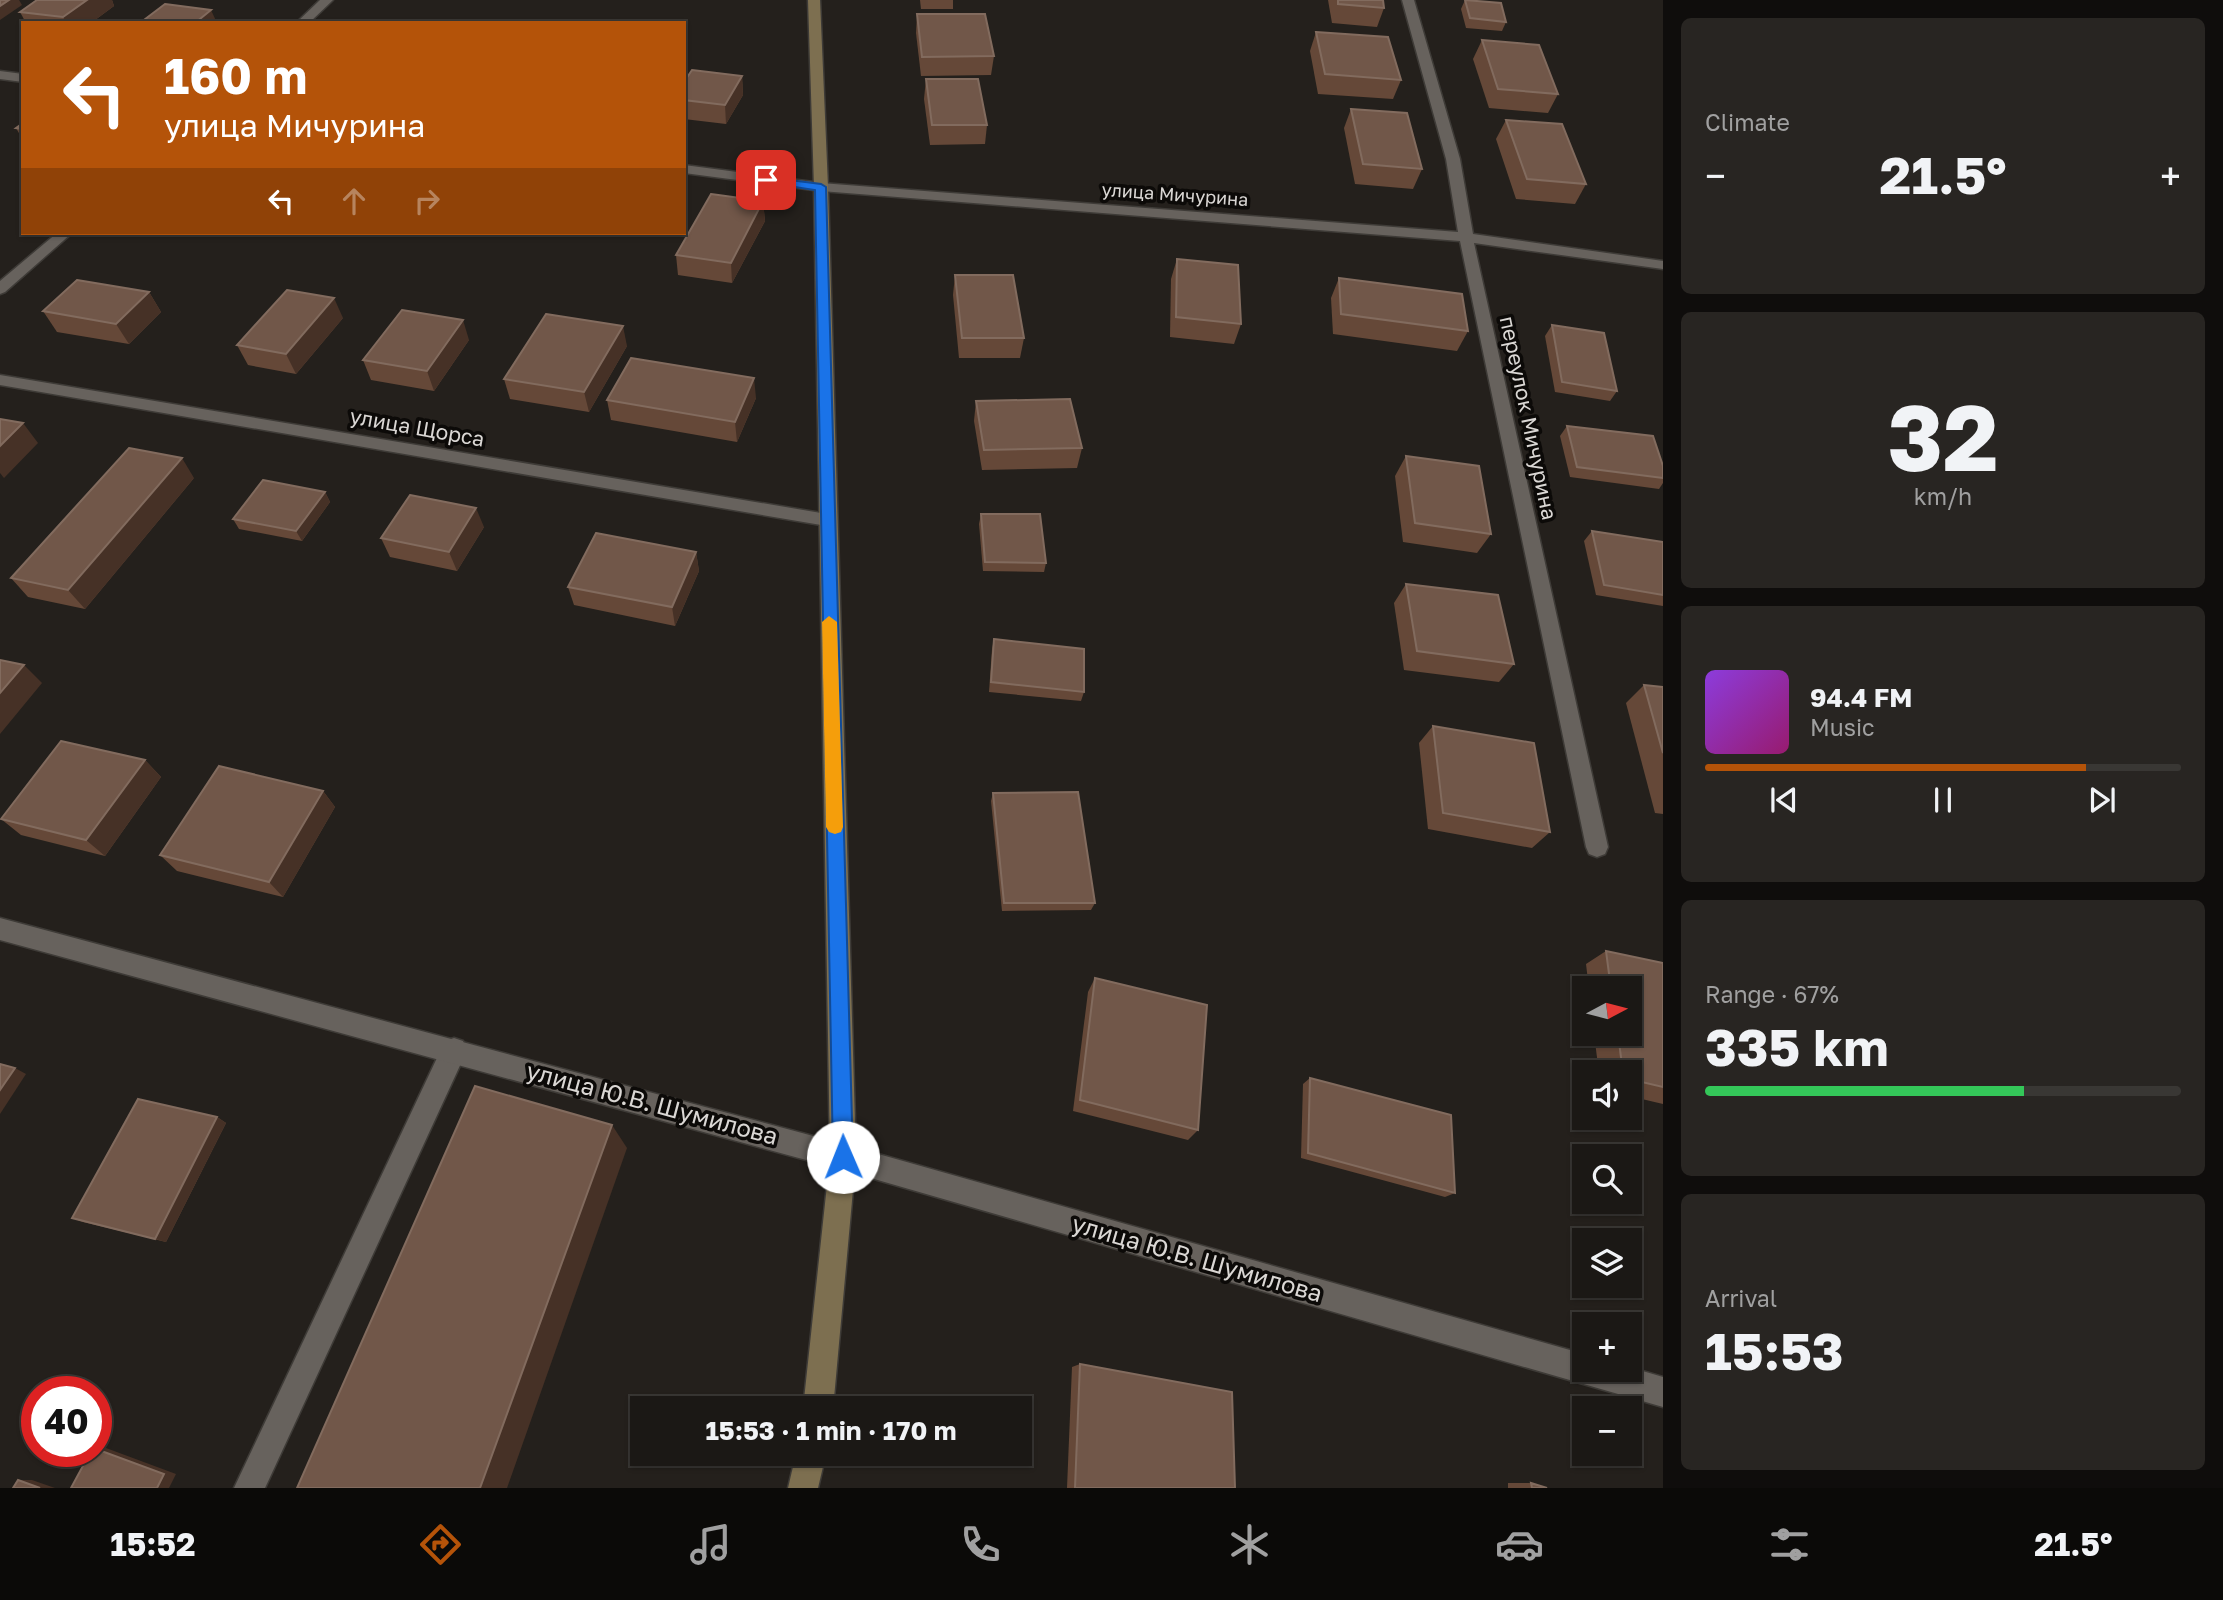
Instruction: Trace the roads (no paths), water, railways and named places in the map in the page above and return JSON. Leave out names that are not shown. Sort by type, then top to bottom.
[{"type":"street","points":[[304,21],[327,0]]},
{"type":"street","points":[[814,0],[821,187],[843,1157],[819,1396]]},
{"type":"street","name":"переулок Мичурина","points":[[1408,0],[1453,159],[1466,237],[1597,847]]},
{"type":"street","points":[[0,75],[21,78]]},
{"type":"street","name":"улица Мичурина","points":[[686,169],[821,187],[1466,237],[1663,265]]},
{"type":"street","points":[[0,289],[63,235]]},
{"type":"street","name":"улица Щорса","points":[[0,380],[827,520]]},
{"type":"street","name":"улица Ю.В. Шумилова","points":[[0,929],[843,1157],[1572,1366]]},
{"type":"street","points":[[249,1488],[454,1050]]},
{"type":"street","name":"улица Ю.В. Шумилова","points":[[1628,1382],[1663,1392]]},
{"type":"street","points":[[803,1488],[808,1466]]}]
